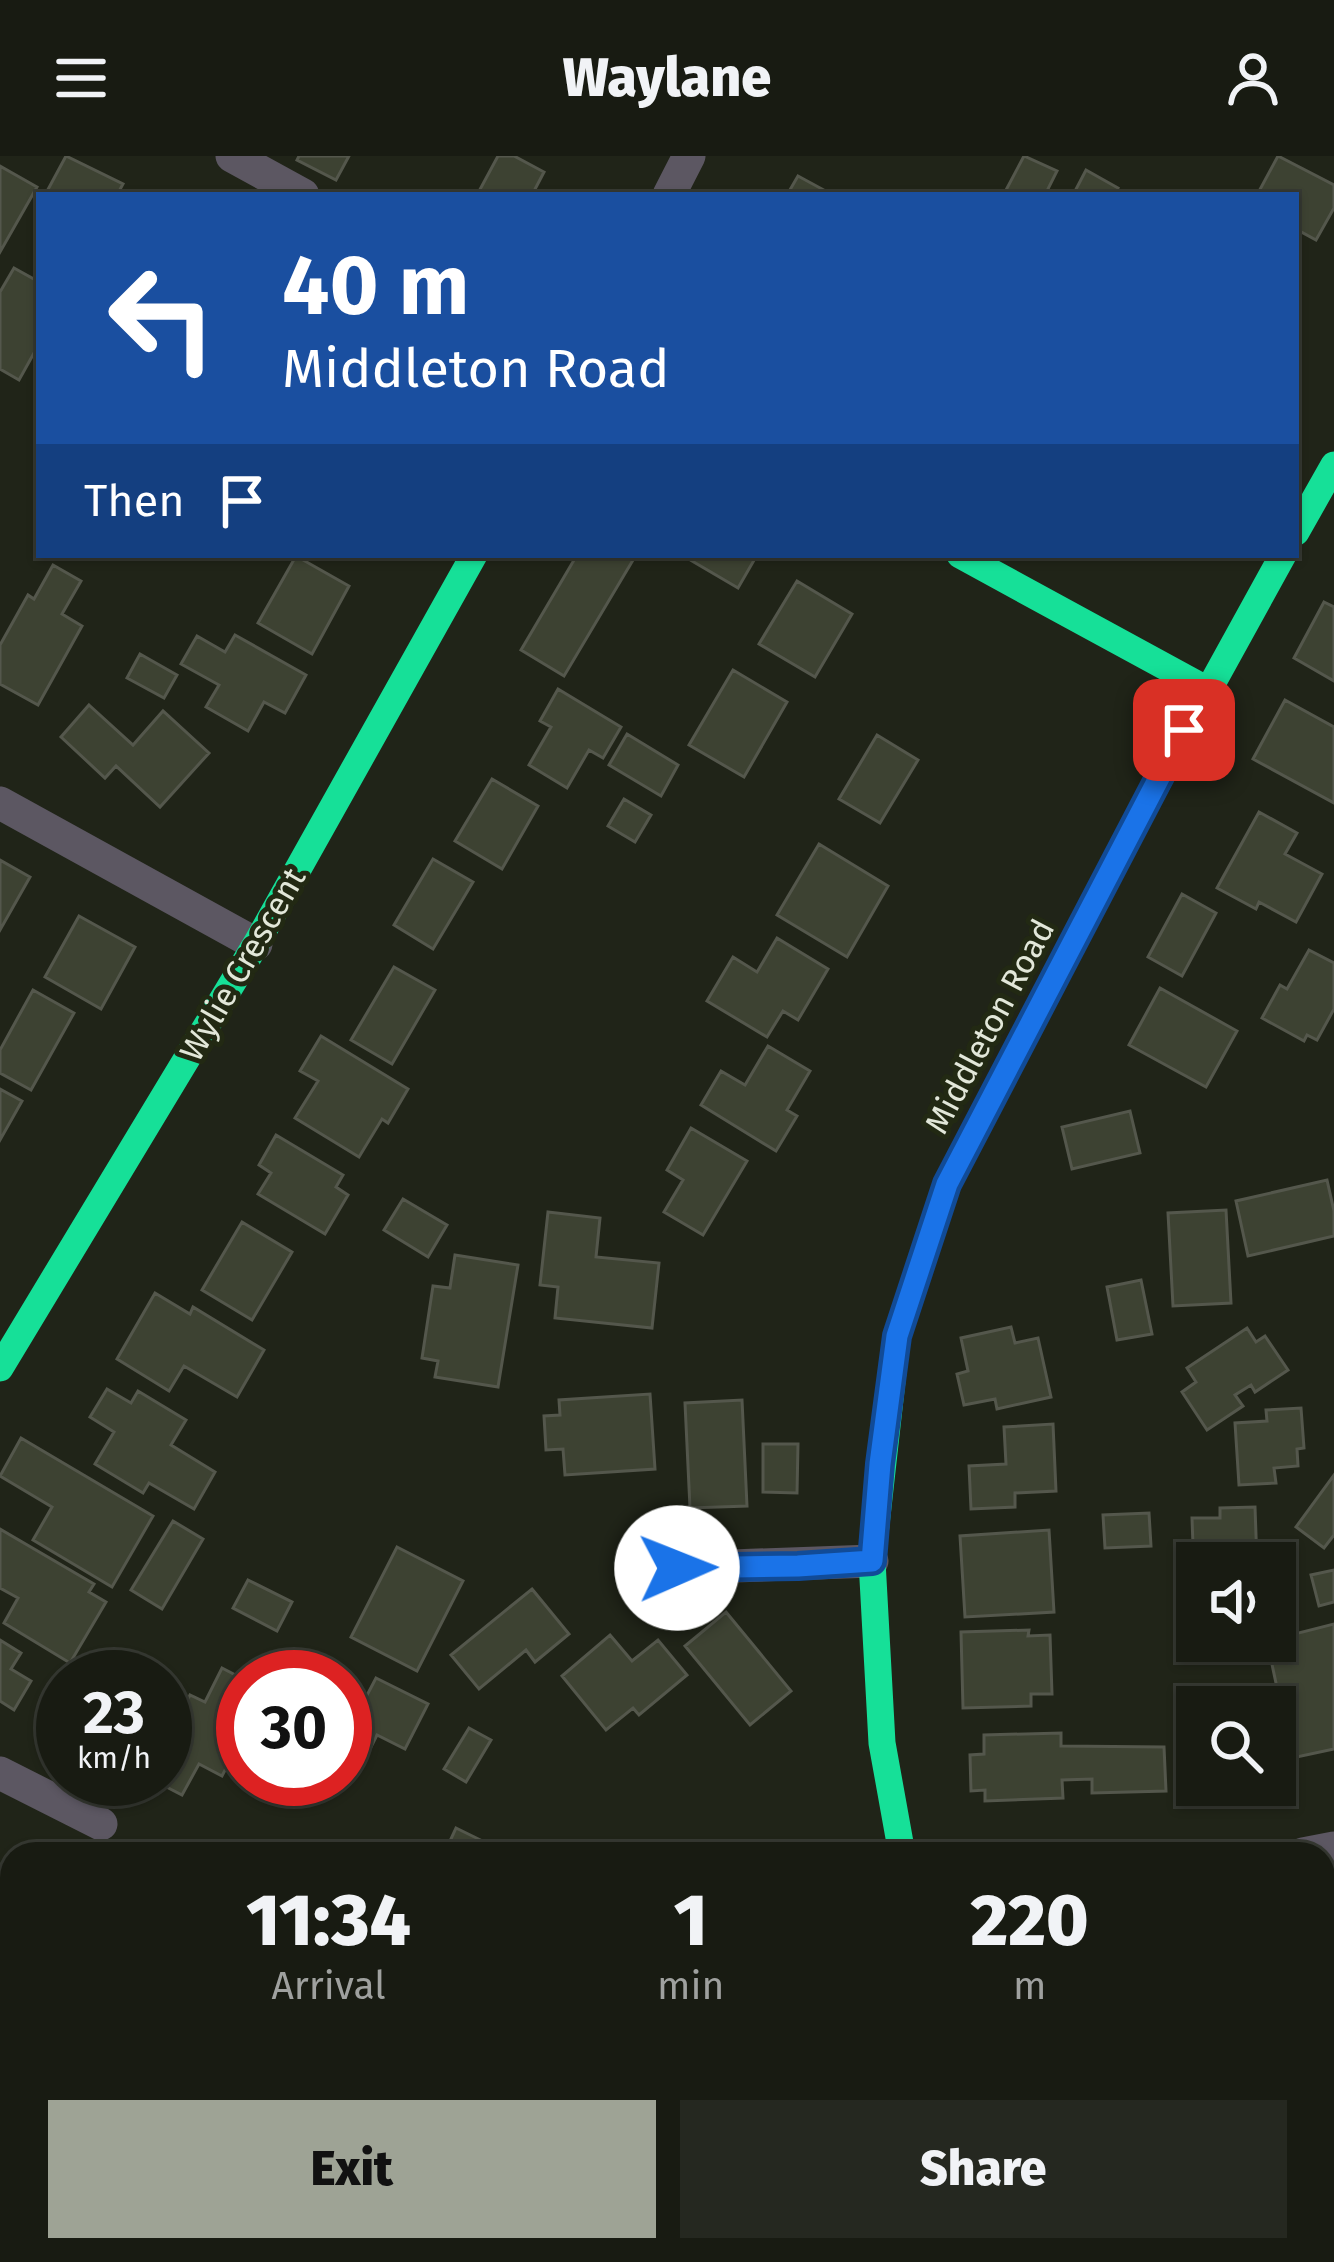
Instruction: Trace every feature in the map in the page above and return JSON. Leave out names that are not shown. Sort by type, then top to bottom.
[{"type":"main road","points":[[1299,527],[1334,465]]},
{"type":"main road","name":"Wylie Crescent","points":[[0,1368],[256,944],[472,558]]},
{"type":"main road","points":[[966,558],[1206,689]]},
{"type":"main road","name":"Middleton Road","points":[[900,1842],[882,1742],[872,1561],[897,1336],[947,1184],[1206,689],[1281,558]]},
{"type":"street","points":[[232,156],[298,192]]},
{"type":"street","points":[[671,192],[689,156]]},
{"type":"street","points":[[0,803],[256,944]]},
{"type":"street","points":[[677,1568],[872,1561]]},
{"type":"street","points":[[0,1773],[101,1824]]},
{"type":"building","points":[[66,156],[123,184],[119,192],[47,192]]},
{"type":"building","points":[[299,156],[349,156],[336,180],[297,160]]},
{"type":"building","points":[[498,156],[514,156],[544,172],[534,192],[479,192]]},
{"type":"building","points":[[1024,156],[1057,171],[1046,192],[1005,192]]},
{"type":"building","points":[[1278,156],[1334,185],[1334,208],[1316,240],[1299,231],[1299,192],[1259,192]]},
{"type":"building","points":[[0,166],[37,187],[0,252]]},
{"type":"building","points":[[1086,170],[1118,188],[1116,192],[1075,192]]},
{"type":"building","points":[[798,176],[827,192],[789,192]]},
{"type":"building","points":[[14,268],[36,280],[36,349],[19,380],[0,369],[0,292]]},
{"type":"building","points":[[295,558],[349,586],[312,654],[258,623]]},
{"type":"building","points":[[575,558],[634,558],[564,676],[521,650]]},
{"type":"building","points":[[687,558],[755,558],[738,588]]},
{"type":"building","points":[[53,565],[81,581],[62,614],[82,626],[38,705],[0,684],[0,645],[28,595],[34,599]]},
{"type":"building","points":[[797,581],[852,614],[815,677],[759,644]]},
{"type":"building","points":[[1324,602],[1334,607],[1334,681],[1294,658]]},
{"type":"building","points":[[235,635],[306,675],[285,713],[264,702],[248,731],[206,707],[219,685],[181,664],[197,636],[225,652]]},
{"type":"building","points":[[140,654],[177,675],[164,698],[127,678]]},
{"type":"building","points":[[733,670],[787,702],[744,777],[689,745]]},
{"type":"building","points":[[558,689],[621,727],[603,758],[589,750],[567,788],[529,765],[551,727],[540,721]]},
{"type":"building","points":[[1285,700],[1334,727],[1334,803],[1253,759]]},
{"type":"building","points":[[89,705],[133,745],[163,711],[209,753],[160,807],[116,766],[105,778],[61,737]]},
{"type":"building","points":[[627,734],[678,765],[661,796],[609,765]]},
{"type":"building","points":[[877,735],[918,760],[880,823],[839,799]]},
{"type":"building","points":[[492,779],[538,806],[502,869],[455,841]]},
{"type":"building","points":[[624,799],[651,815],[635,842],[608,826]]},
{"type":"building","points":[[1259,812],[1297,833],[1285,854],[1322,874],[1296,922],[1259,902],[1256,909],[1217,888]]},
{"type":"building","points":[[819,844],[888,886],[847,957],[777,915]]},
{"type":"building","points":[[433,859],[473,882],[433,949],[394,925]]},
{"type":"building","points":[[0,860],[30,877],[0,930]]},
{"type":"building","points":[[1182,894],[1216,913],[1182,976],[1148,957]]},
{"type":"building","points":[[79,916],[135,947],[101,1009],[45,977]]},
{"type":"building","points":[[777,938],[828,969],[798,1020],[783,1011],[767,1037],[707,1001],[733,957],[757,972]]},
{"type":"building","points":[[1309,950],[1334,963],[1334,1009],[1317,1040],[1307,1035],[1304,1041],[1262,1018],[1280,985],[1287,989]]},
{"type":"building","points":[[394,967],[435,990],[392,1064],[351,1040]]},
{"type":"building","points":[[1160,988],[1237,1031],[1206,1087],[1129,1045]]},
{"type":"building","points":[[33,990],[74,1013],[31,1090],[0,1073],[0,1050]]},
{"type":"building","points":[[321,1036],[408,1089],[388,1123],[382,1119],[359,1157],[295,1118],[318,1081],[300,1071]]},
{"type":"building","points":[[768,1046],[810,1071],[787,1110],[797,1116],[776,1151],[701,1105],[721,1071],[745,1085]]},
{"type":"building","points":[[0,1089],[22,1101],[0,1140]]},
{"type":"building","points":[[1130,1111],[1140,1153],[1072,1169],[1062,1127]]},
{"type":"building","points":[[691,1128],[747,1161],[703,1235],[664,1212],[683,1180],[667,1170]]},
{"type":"building","points":[[276,1135],[343,1175],[336,1187],[348,1195],[325,1234],[258,1194],[271,1173],[259,1165]]},
{"type":"building","points":[[1327,1180],[1334,1236],[1248,1256],[1236,1201]]},
{"type":"building","points":[[403,1199],[447,1225],[428,1257],[384,1230]]},
{"type":"building","points":[[1226,1210],[1231,1303],[1173,1306],[1168,1213]]},
{"type":"building","points":[[548,1212],[600,1218],[596,1257],[659,1263],[652,1328],[555,1318],[558,1287],[540,1285]]},
{"type":"building","points":[[242,1222],[292,1252],[252,1320],[202,1290]]},
{"type":"building","points":[[455,1255],[518,1265],[498,1387],[435,1377],[438,1361],[422,1358],[433,1286],[450,1288]]},
{"type":"building","points":[[1141,1280],[1152,1334],[1117,1340],[1107,1287]]},
{"type":"building","points":[[155,1293],[190,1314],[193,1307],[264,1350],[237,1397],[184,1366],[169,1391],[117,1359]]},
{"type":"building","points":[[1011,1327],[1015,1343],[1038,1338],[1051,1397],[997,1409],[995,1399],[964,1405],[957,1374],[968,1371],[961,1338]]},
{"type":"building","points":[[1247,1328],[1256,1342],[1265,1336],[1288,1370],[1255,1392],[1251,1385],[1235,1395],[1243,1406],[1207,1430],[1182,1392],[1196,1382],[1187,1368]]},
{"type":"building","points":[[107,1389],[131,1403],[138,1391],[186,1420],[171,1445],[215,1472],[194,1509],[149,1483],[143,1493],[95,1464],[114,1432],[90,1417]]},
{"type":"building","points":[[650,1394],[655,1469],[565,1475],[563,1449],[546,1450],[544,1416],[560,1415],[559,1400]]},
{"type":"building","points":[[742,1400],[747,1506],[690,1508],[685,1403]]},
{"type":"building","points":[[1301,1408],[1304,1448],[1297,1449],[1298,1466],[1274,1468],[1276,1483],[1239,1485],[1235,1423],[1267,1421],[1266,1410]]},
{"type":"building","points":[[1053,1424],[1056,1491],[1015,1493],[1015,1507],[971,1509],[969,1466],[1006,1464],[1004,1427]]},
{"type":"building","points":[[21,1438],[153,1516],[112,1587],[33,1540],[52,1507],[0,1476]]},
{"type":"building","points":[[763,1444],[798,1444],[797,1493],[763,1492]]},
{"type":"building","points":[[1334,1475],[1334,1535],[1324,1548],[1296,1527]]},
{"type":"building","points":[[1255,1507],[1256,1542],[1193,1542],[1192,1518],[1220,1518],[1220,1508]]},
{"type":"building","points":[[1149,1513],[1151,1546],[1105,1548],[1103,1515]]},
{"type":"building","points":[[173,1521],[203,1539],[162,1609],[131,1590]]},
{"type":"building","points":[[0,1529],[94,1584],[89,1592],[106,1602],[78,1650],[49,1650],[4,1623],[18,1598],[0,1588]]},
{"type":"building","points":[[1049,1530],[1054,1612],[965,1617],[960,1536]]},
{"type":"building","points":[[397,1547],[463,1581],[417,1671],[351,1637]]},
{"type":"building","points":[[1334,1570],[1334,1602],[1319,1606],[1311,1575]]},
{"type":"building","points":[[248,1580],[292,1602],[277,1631],[233,1608]]},
{"type":"building","points":[[532,1589],[569,1634],[535,1662],[526,1650],[479,1689],[451,1655]]},
{"type":"building","points":[[726,1612],[791,1691],[750,1725],[685,1646]]},
{"type":"building","points":[[1334,1624],[1334,1749],[1296,1757],[1296,1686],[1277,1686],[1271,1662],[1296,1662],[1296,1634]]},
{"type":"building","points":[[1029,1630],[1028,1636],[1050,1635],[1052,1694],[1031,1694],[1031,1706],[963,1708],[961,1632]]},
{"type":"building","points":[[610,1635],[632,1661],[658,1640],[687,1675],[639,1715],[633,1708],[606,1730],[562,1676]]},
{"type":"building","points":[[0,1640],[21,1653],[11,1669],[31,1681],[14,1710],[0,1701]]},
{"type":"building","points":[[376,1678],[428,1704],[405,1749],[377,1735],[372,1745]]},
{"type":"building","points":[[216,1680],[216,1773],[199,1764],[192,1777],[192,1696],[205,1702]]},
{"type":"building","points":[[469,1728],[491,1740],[466,1782],[444,1769]]},
{"type":"building","points":[[1061,1733],[1061,1746],[1164,1747],[1166,1791],[1092,1793],[1092,1779],[1062,1780],[1063,1798],[985,1801],[985,1790],[971,1791],[970,1755],[984,1754],[984,1735]]},
{"type":"building","points":[[456,1828],[485,1842],[450,1842]]},
{"type":"traffic: fast","points":[[1299,527],[1334,465]]},
{"type":"traffic: fast","points":[[0,1368],[256,944],[472,558]]},
{"type":"traffic: fast","points":[[966,558],[1206,689]]},
{"type":"traffic: fast","points":[[1148,800],[1281,558]]},
{"type":"traffic: fast","points":[[900,1842],[882,1743],[872,1561],[897,1336],[947,1184],[1012,1060]]},
{"type":"traffic: jam","points":[[1012,1060],[1148,800]]},
{"type":"route","points":[[677,1568],[872,1561],[897,1336],[947,1184],[1184,730]]}]
